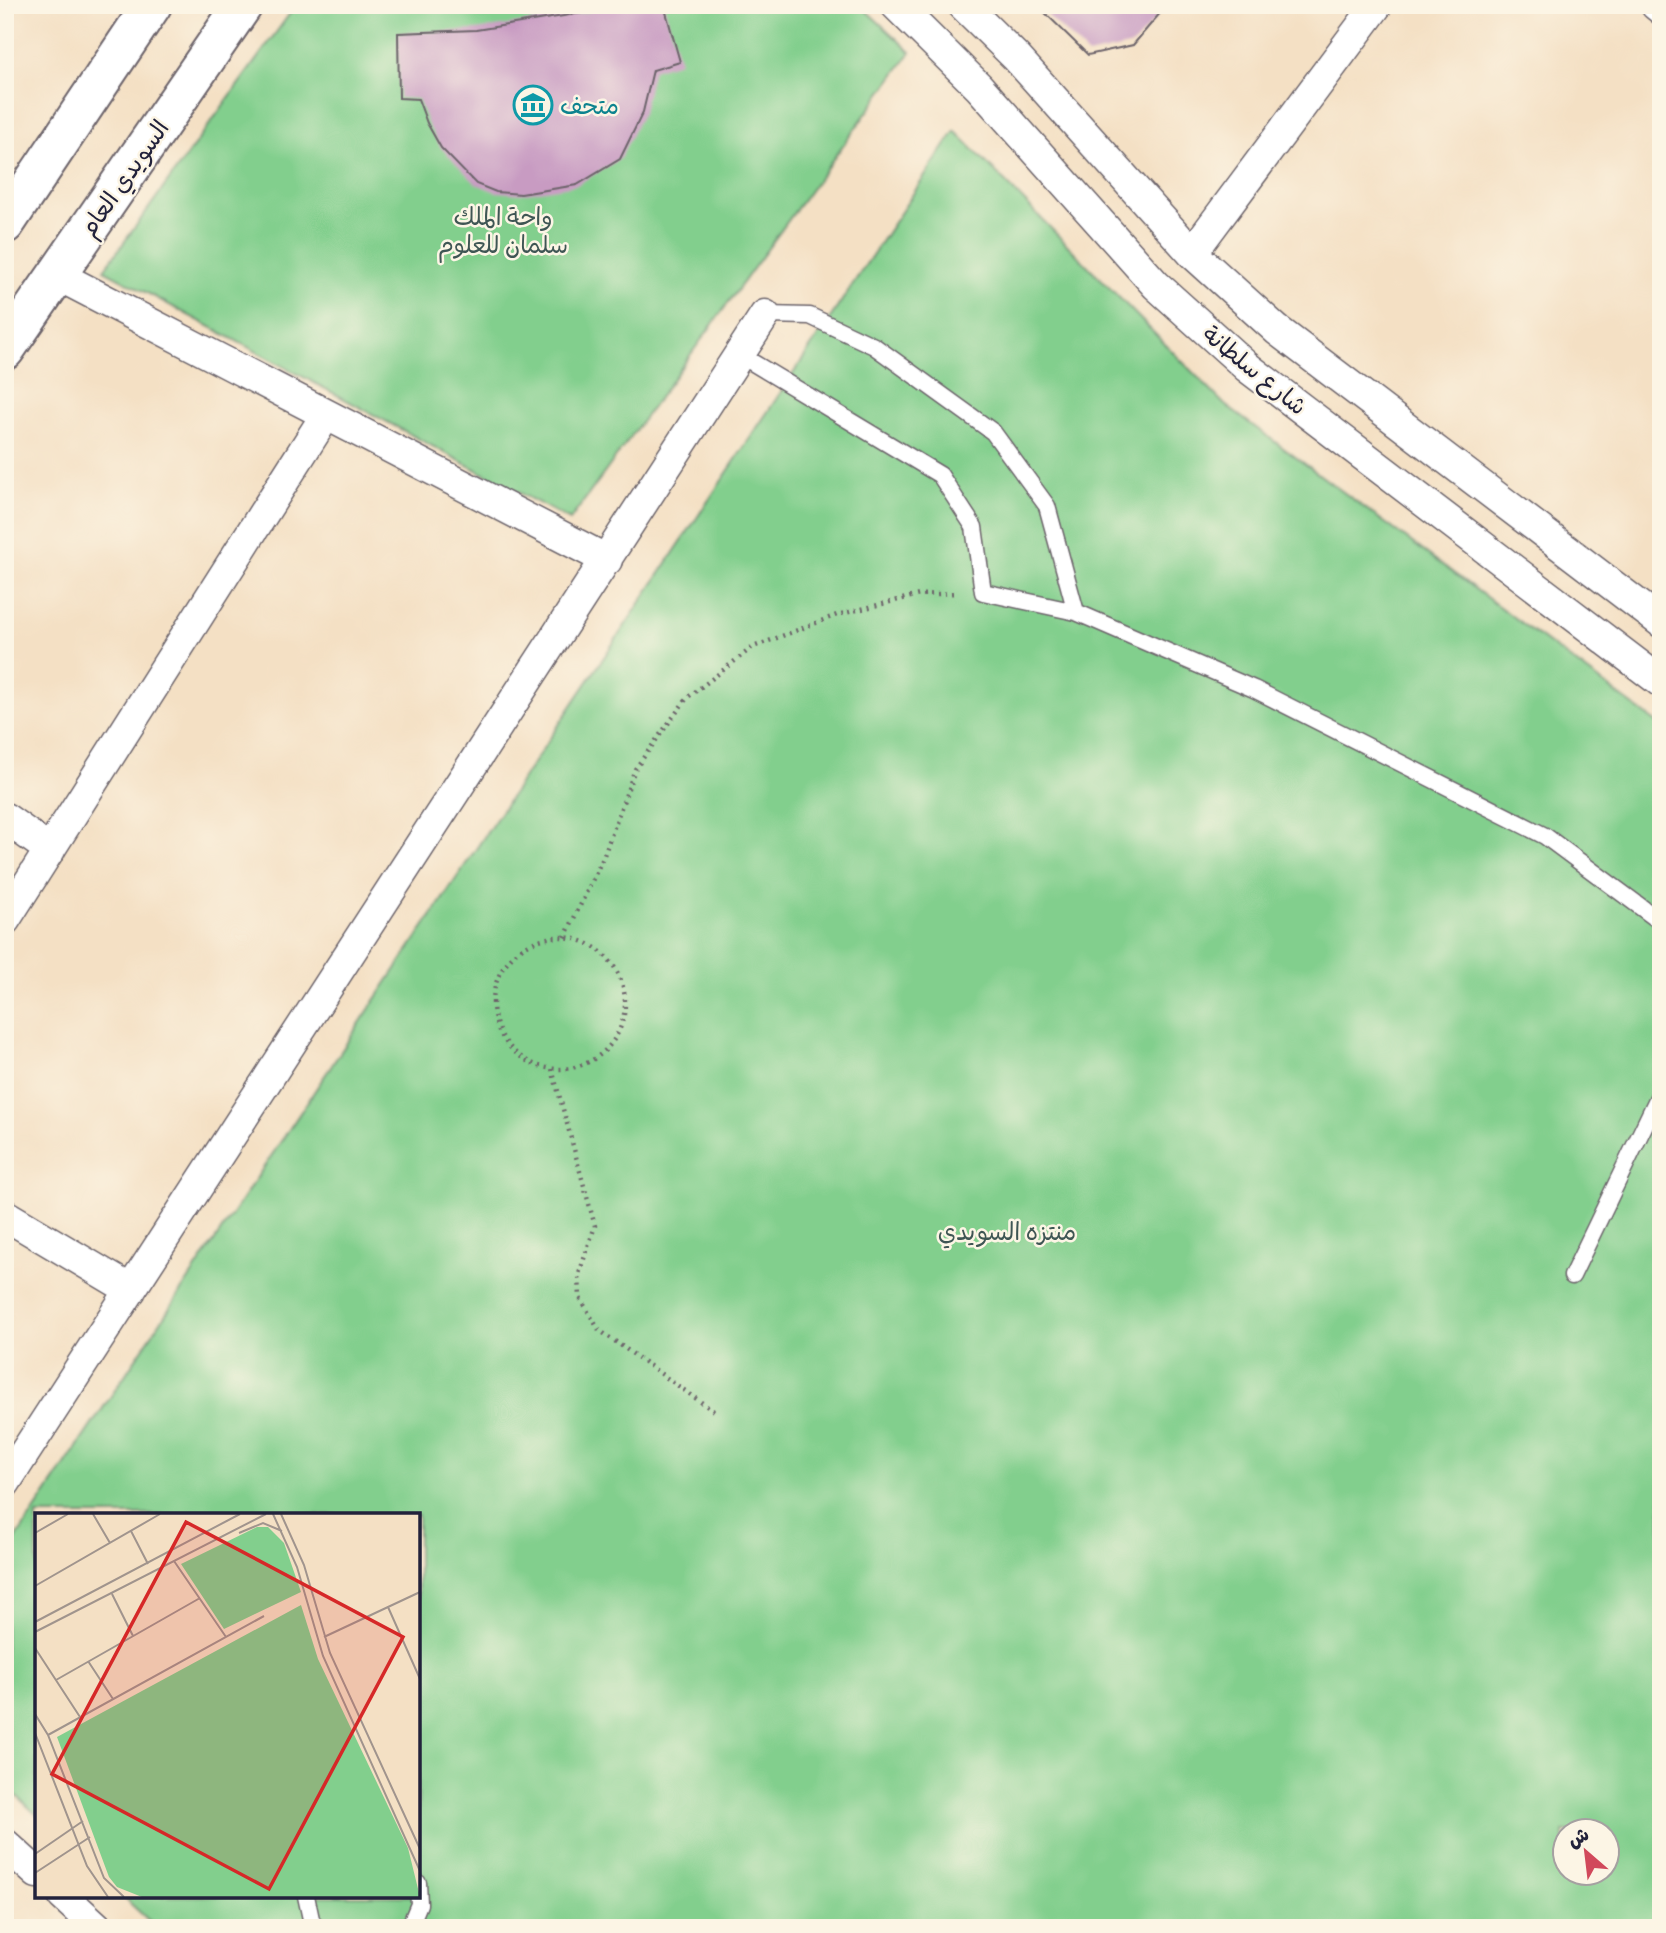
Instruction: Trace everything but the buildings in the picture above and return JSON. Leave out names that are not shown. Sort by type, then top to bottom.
[{"type":"main road","points":[[5,223],[152,5]]},
{"type":"main road","name":"السويدي العام","points":[[5,350],[243,5]]},
{"type":"main road","points":[[205,60],[243,33],[271,5]]},
{"type":"street","name":"شارع سلطانة","points":[[896,5],[979,87],[1156,285],[1247,367],[1661,682]]},
{"type":"street","name":"شارع سلطانة","points":[[963,5],[1016,57],[1192,253],[1277,330],[1661,622]]},
{"type":"street","points":[[1192,253],[1377,5]]},
{"type":"street","points":[[1656,5],[1661,9]]},
{"type":"street","points":[[57,275],[607,560]]},
{"type":"street","points":[[5,1483],[765,315]]},
{"type":"street","points":[[5,920],[326,415]]},
{"type":"street","points":[[5,818],[50,850]]},
{"type":"street","points":[[5,1215],[131,1290]]},
{"type":"street","points":[[5,1844],[35,1871]]},
{"type":"street","points":[[65,1898],[98,1928]]},
{"type":"lane","points":[[765,315],[810,316],[874,346],[993,432],[1047,506],[1076,612]]},
{"type":"lane","points":[[740,355],[940,475],[974,527],[984,592],[1076,612],[1254,689],[1545,836],[1661,922]]},
{"type":"lane","points":[[1572,1276],[1661,1091]]},
{"type":"lane","points":[[306,1898],[316,1928]]},
{"type":"lane","points":[[409,1928],[419,1904],[419,1898]]},
{"type":"path","points":[[565,937],[603,858],[635,769],[687,698],[754,647],[837,615],[919,595],[984,592]]},
{"type":"path","points":[[565,937],[588,944],[607,957],[619,976],[625,999],[622,1022],[612,1042],[596,1058],[575,1067],[552,1069],[532,1064],[514,1052],[501,1036],[494,1017],[493,996],[498,977],[510,959],[526,946],[545,939],[565,937]]},
{"type":"path","points":[[552,1069],[595,1226],[579,1275],[580,1298],[599,1330],[715,1412]]},
{"type":"green space","name":"واحة الملك سلمان للعلوم","points":[[296,5],[860,5],[911,52],[570,520],[104,270]]},
{"type":"green space","name":"منتزه السويدي","points":[[955,131],[1225,405],[1661,726],[1661,1928],[157,1928],[124,1898],[420,1898],[420,1513],[35,1513],[35,1813],[5,1785],[5,1555]]},
{"type":"place","name":"متحف","points":[[533,105]]}]
